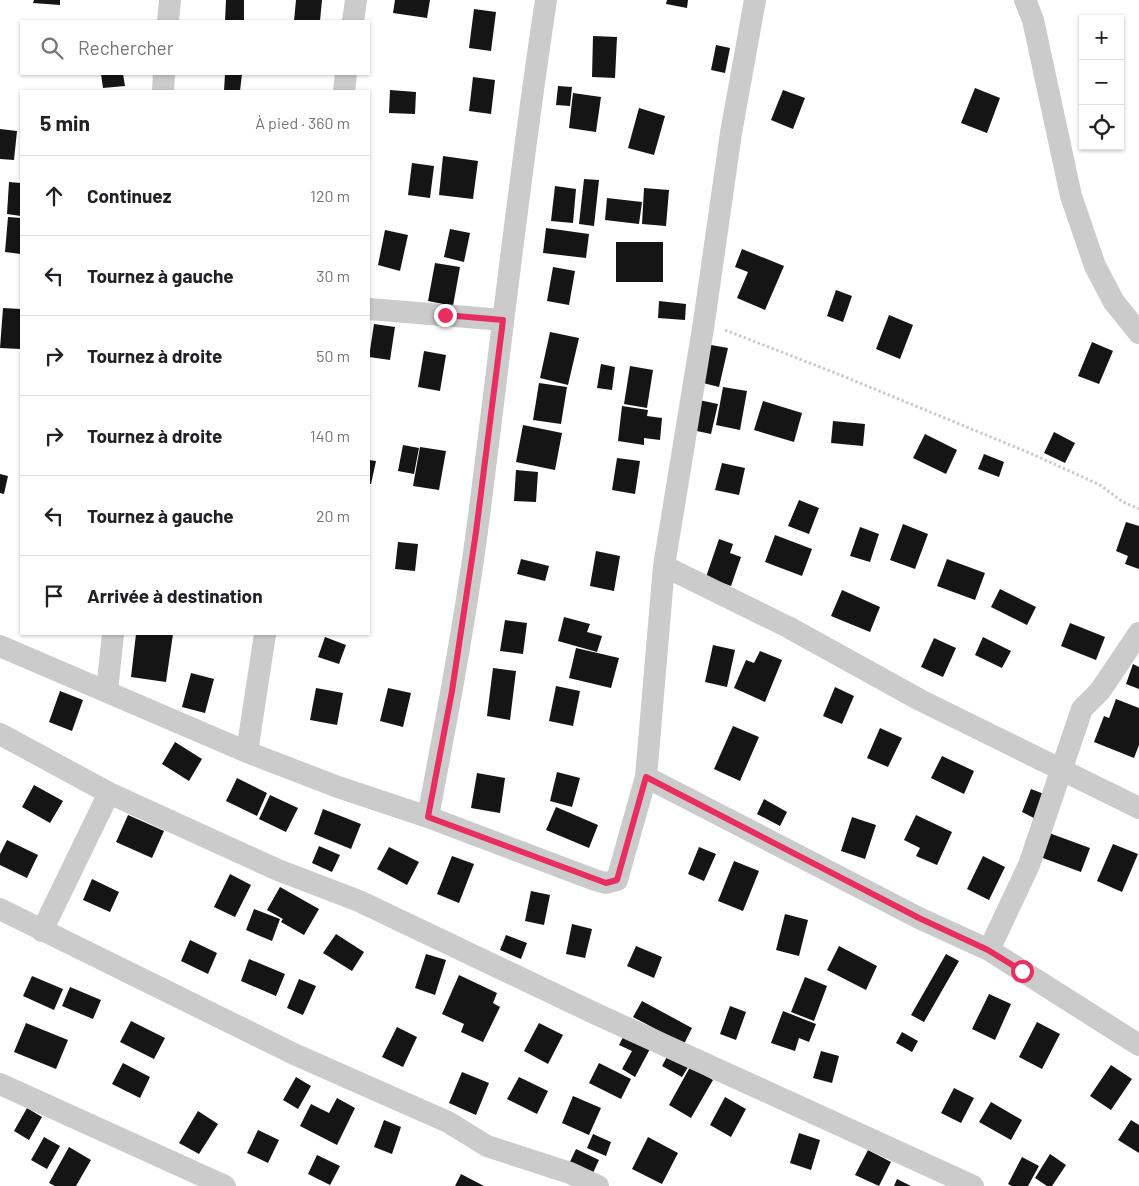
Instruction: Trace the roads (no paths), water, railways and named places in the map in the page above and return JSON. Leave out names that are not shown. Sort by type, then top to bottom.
[{"type":"street","points":[[168,20],[170,0]]},
{"type":"street","points":[[354,20],[356,0]]},
{"type":"street","points":[[428,817],[452,691],[476,532],[546,0]]},
{"type":"street","points":[[0,646],[247,752],[338,787],[428,817],[606,883],[617,880],[646,777],[664,566],[704,322],[731,133],[755,0]]},
{"type":"street","points":[[1025,0],[1033,20],[1071,196],[1095,266],[1114,302],[1139,333]]},
{"type":"street","points":[[163,90],[164,75]]},
{"type":"street","points":[[344,90],[346,75]]},
{"type":"street","points":[[370,309],[503,320]]},
{"type":"street","points":[[664,566],[788,627],[920,700],[1139,808]]},
{"type":"street","points":[[988,950],[1029,865],[1082,709],[1100,691],[1139,633]]},
{"type":"street","points":[[107,691],[113,635]]},
{"type":"street","points":[[247,752],[265,635]]},
{"type":"street","points":[[0,734],[109,793],[278,870],[359,901],[568,1001],[973,1186]]},
{"type":"street","points":[[646,777],[919,918],[988,950],[1139,1044]]},
{"type":"street","points":[[42,931],[109,793]]},
{"type":"street","points":[[0,909],[294,1054],[448,1122],[487,1146],[570,1173],[598,1186]]},
{"type":"street","points":[[0,1084],[225,1186]]}]
